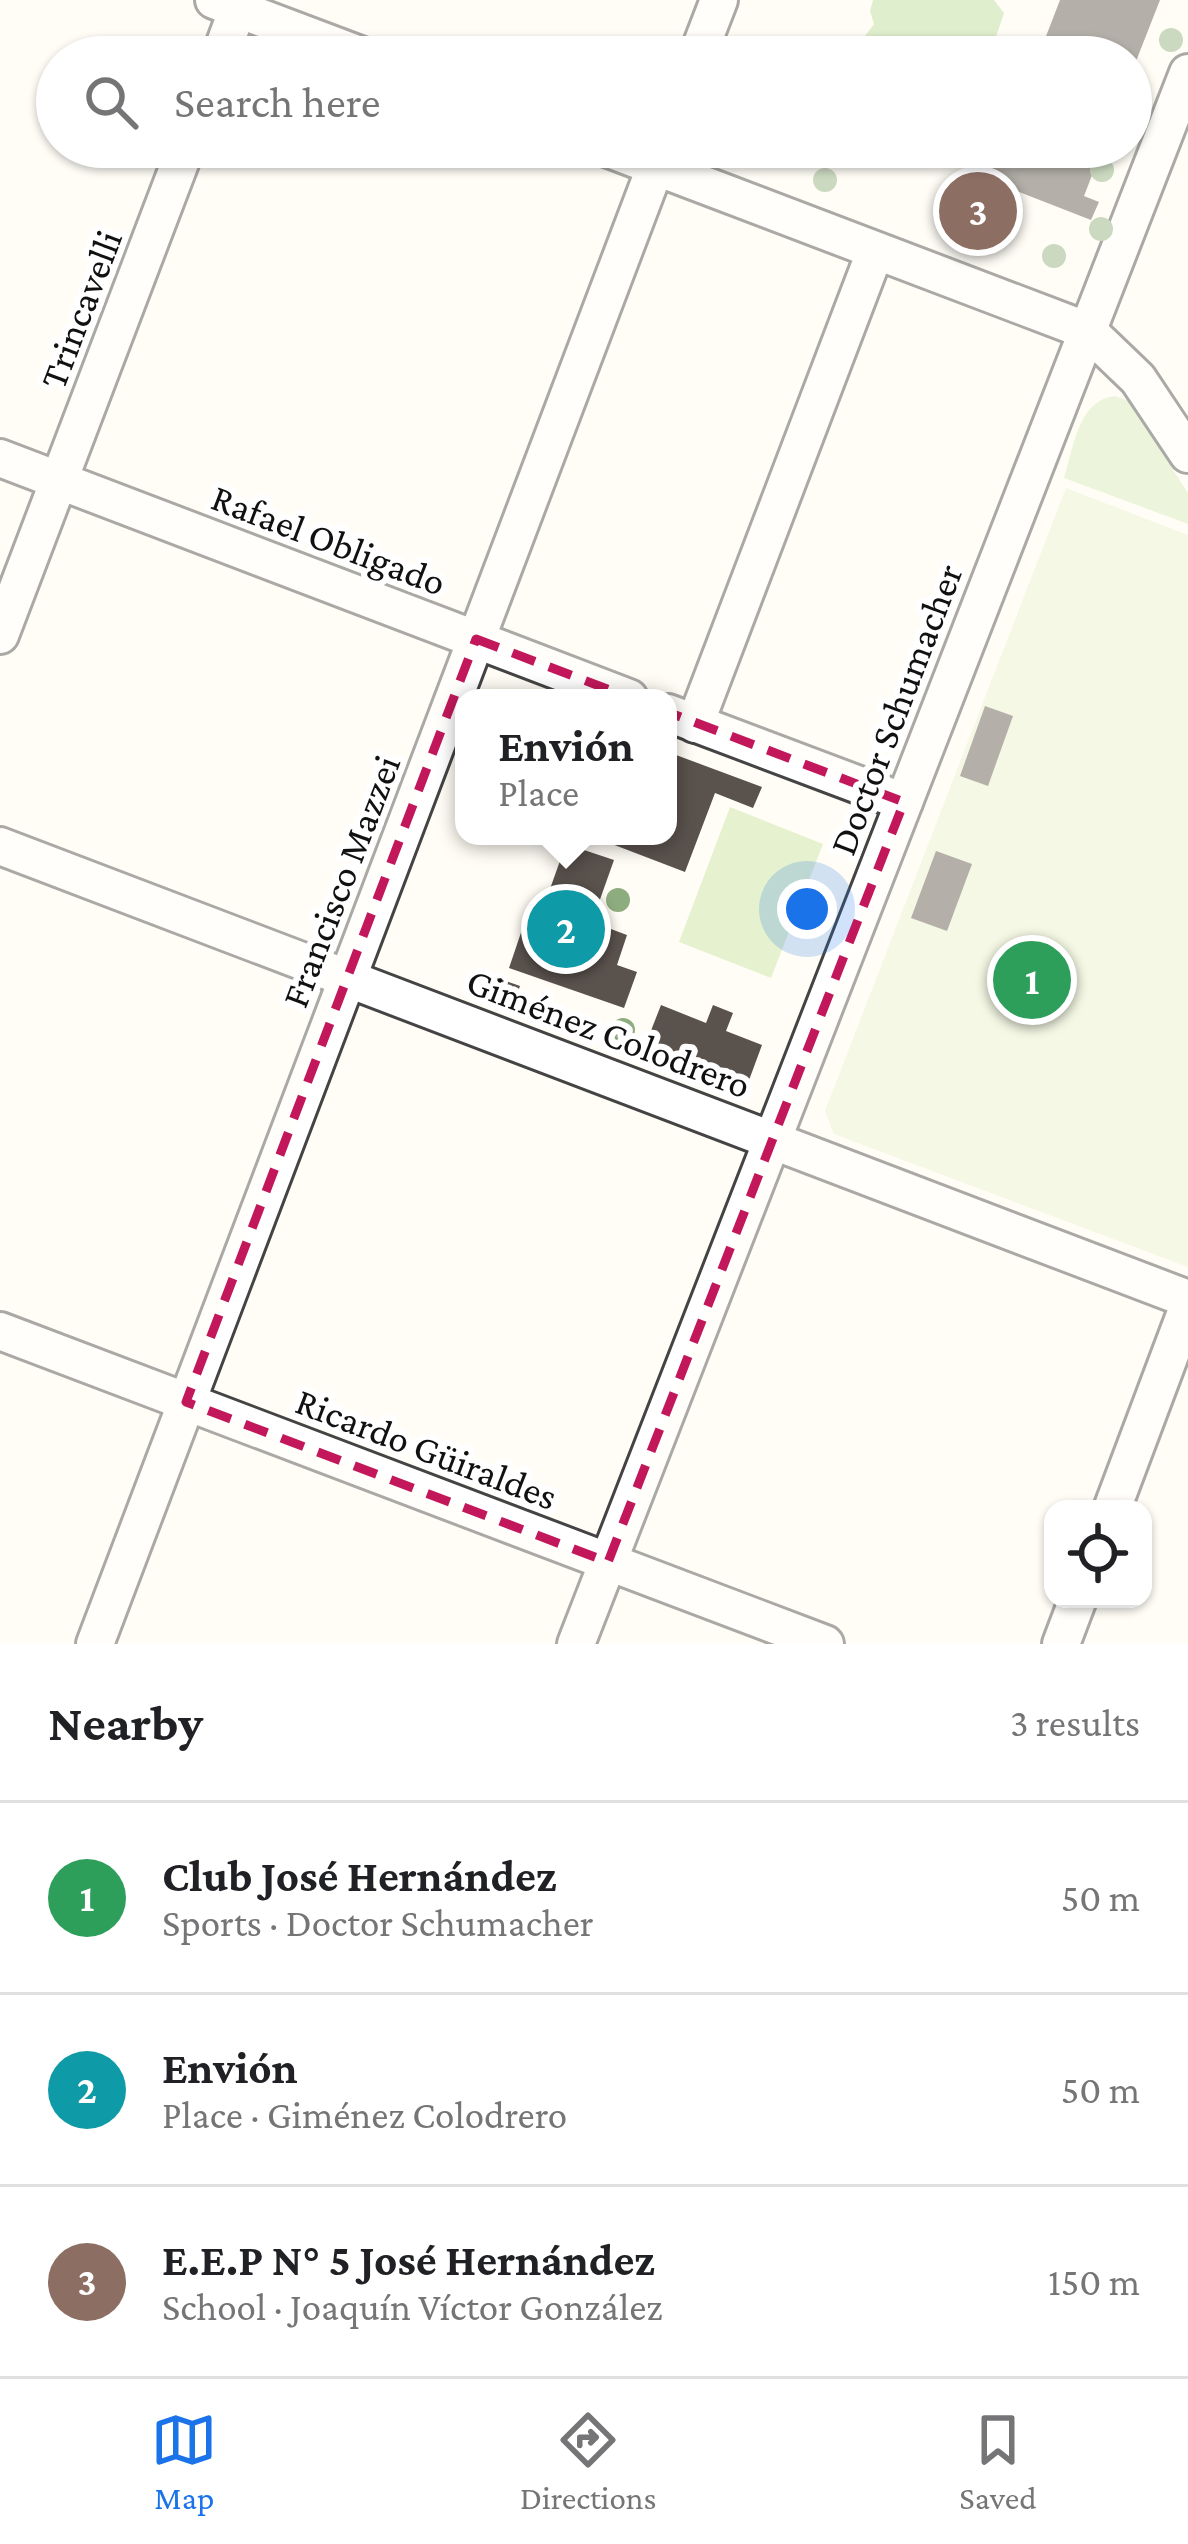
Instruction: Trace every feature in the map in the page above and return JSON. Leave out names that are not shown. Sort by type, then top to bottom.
[{"type":"street","points":[[705,36],[719,0]]},
{"type":"street","points":[[224,36],[231,3],[313,36]]},
{"type":"street","name":"Doctor Schumacher","points":[[1152,166],[1188,73]]},
{"type":"street","name":"Trincavelli","points":[[0,634],[177,168]]},
{"type":"street","name":"Francisco Mazzei","points":[[457,689],[655,168]]},
{"type":"street","points":[[684,168],[875,252],[1088,331],[1138,379],[1188,454]]},
{"type":"street","name":"Doctor Schumacher","points":[[576,1644],[1151,168]]},
{"type":"street","points":[[875,252],[682,718],[904,802]]},
{"type":"street","name":"Rafael Obligado","points":[[0,458],[605,689]]},
{"type":"street","name":"Francisco Mazzei","points":[[95,1644],[455,695]]},
{"type":"street","name":"Giménez Colodrero","points":[[0,846],[1188,1303]]},
{"type":"street","points":[[1115,1500],[1188,1303]]},
{"type":"street","name":"Ricardo Güiraldes","points":[[0,1330],[825,1644]]},
{"type":"street","points":[[1061,1644],[1075,1608]]},
{"type":"highlighted area","points":[[476,639],[904,802],[608,1562],[186,1402]]},
{"type":"green space","points":[[873,0],[994,0],[1004,13],[996,36],[865,36],[874,24]]},
{"type":"green space","points":[[1115,396],[1128,401],[1188,493],[1188,524],[1064,478],[1085,416],[1103,399]]},
{"type":"green space","points":[[1066,488],[1188,535],[1188,1267],[834,1134],[825,1111]]},
{"type":"green space","points":[[730,807],[823,844],[771,978],[679,942]]},
{"type":"building","points":[[1060,0],[1160,0],[1146,36],[1046,36]]},
{"type":"building","points":[[1095,168],[1084,196],[1099,202],[1091,220],[965,171]]},
{"type":"building","points":[[985,706],[1013,716],[988,786],[960,776]]},
{"type":"building","points":[[677,755],[762,787],[753,808],[715,793],[685,872],[614,845],[677,845]]},
{"type":"building","points":[[566,845],[614,860],[592,922],[627,935],[617,965],[637,972],[624,1008],[509,968],[528,912],[540,917]]},
{"type":"building","points":[[936,851],[972,864],[947,931],[911,918]]},
{"type":"building","points":[[489,975],[520,986],[513,1005],[482,994]]},
{"type":"building","points":[[661,1005],[706,1023],[713,1005],[733,1013],[726,1031],[762,1045],[745,1091],[643,1051]]},
{"type":"place","name":"E.E.P N° 5 José Hernández","points":[[978,211]]},
{"type":"place","name":"Envión","points":[[566,929]]},
{"type":"place","name":"Club José Hernández","points":[[1032,980]]}]
